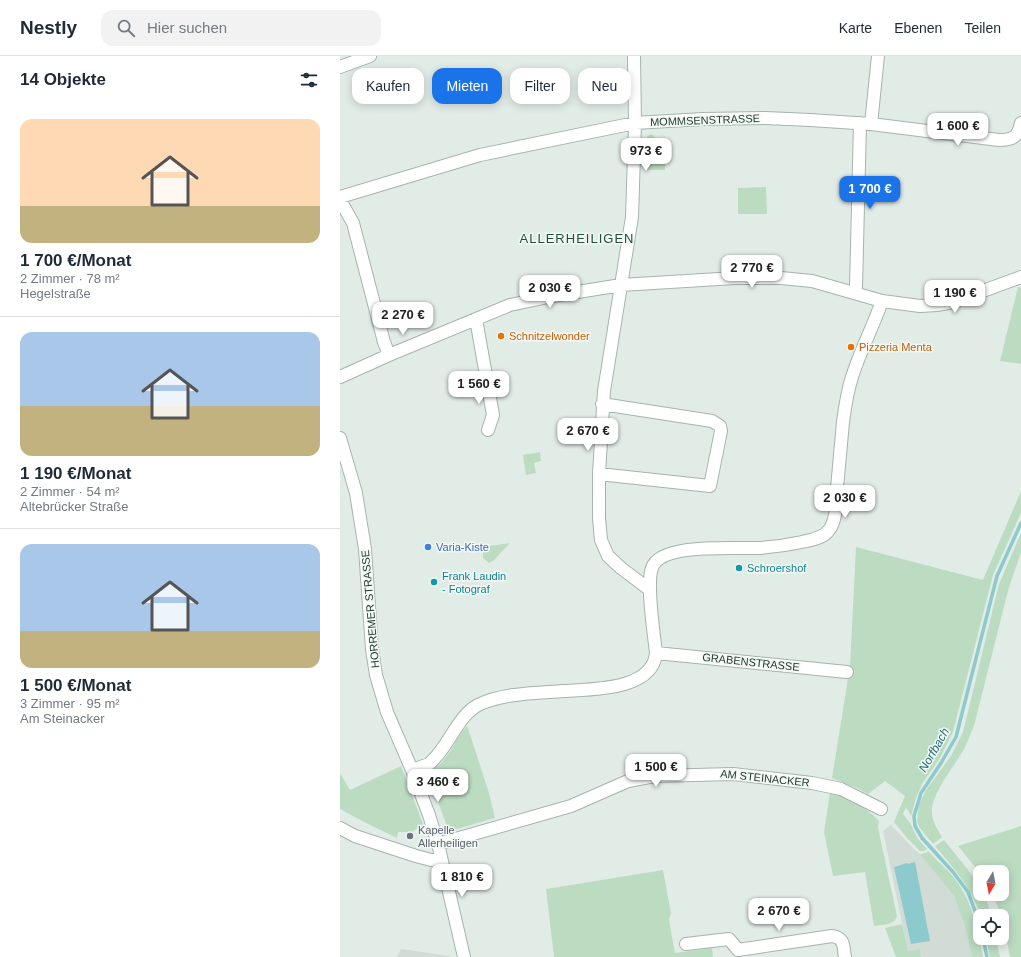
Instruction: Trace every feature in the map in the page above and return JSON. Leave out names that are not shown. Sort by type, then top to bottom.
[{"type":"street","points":[[340,67],[370,56]]},
{"type":"street","points":[[634,56],[635,123],[632,217],[602,404],[599,474],[599,526],[604,547],[613,561],[650,590]]},
{"type":"street","points":[[855,293],[865,124],[878,56]]},
{"type":"street","name":"MOMMSENSTRASSE","points":[[340,197],[480,155],[635,123],[703,119],[765,118],[865,124],[999,140],[1007,140],[1015,137],[1018,134],[1021,123]]},
{"type":"street","points":[[340,200],[353,223],[384,342],[389,355]]},
{"type":"street","points":[[340,376],[476,318],[520,302],[621,285],[735,278],[781,278],[812,281],[882,301],[915,306],[937,305],[962,299],[1021,277]]},
{"type":"street","points":[[412,770],[429,764],[461,721],[477,706],[500,698],[526,694],[619,686],[633,681],[648,671],[655,661],[656,652],[650,575],[653,565],[660,558],[670,553],[704,549],[778,546],[812,540],[829,531],[832,526],[835,507],[848,394],[855,369],[876,320],[882,301]]},
{"type":"street","points":[[476,318],[493,415],[488,430]]},
{"type":"street","points":[[599,474],[710,486],[721,431],[720,426],[717,423],[709,421],[602,404]]},
{"type":"street","name":"HORREMER STRASSE","points":[[340,438],[356,493],[361,522],[365,549],[372,649],[376,675],[387,712],[412,770],[429,815],[438,844],[464,957]]},
{"type":"street","name":"GRABENSTRASSE","points":[[656,652],[847,672]]},
{"type":"street","name":"AM STEINACKER","points":[[438,844],[571,806],[628,781],[655,776],[733,774],[812,783],[841,789],[881,809]]},
{"type":"street","points":[[340,828],[356,836],[416,856],[431,860],[441,858]]},
{"type":"street","points":[[686,944],[729,939],[738,950],[834,936],[842,941],[845,957]]},
{"type":"shaded area","points":[[891,825],[914,849],[922,855],[954,896],[966,930],[972,957],[921,957],[920,949],[908,952],[883,831]]},
{"type":"shaded area","points":[[401,949],[450,956],[450,957],[397,957]]},
{"type":"green space","points":[[652,134],[665,150],[665,170],[647,170],[647,137]]},
{"type":"green space","points":[[766,187],[767,214],[738,214],[738,188]]},
{"type":"green space","points":[[1018,287],[1021,288],[1021,364],[1000,361]]},
{"type":"green space","points":[[540,452],[541,461],[534,463],[536,473],[526,475],[523,455]]},
{"type":"green space","points":[[1021,491],[1021,513],[993,575],[953,732],[940,758],[922,784],[911,816],[906,807],[903,814],[910,823],[918,839],[927,849],[920,851],[894,822],[905,796],[885,781],[868,794],[832,778],[850,666],[856,547],[983,580]]},
{"type":"green space","points":[[1021,533],[1021,553],[1009,587],[974,726],[963,751],[935,797],[932,812],[933,819],[942,837],[933,844],[919,827],[917,821],[919,804],[926,790],[951,756],[963,732],[999,584]]},
{"type":"green space","points":[[510,543],[494,560],[489,563],[483,558],[483,551],[489,546]]},
{"type":"green space","points":[[467,726],[489,793],[495,818],[453,830],[448,829],[427,772],[441,763]]},
{"type":"green space","points":[[401,766],[423,824],[412,832],[398,832],[397,838],[340,809],[340,773],[350,790]]},
{"type":"green space","points":[[830,792],[856,803],[879,821],[878,826],[880,837],[897,916],[891,923],[874,926],[865,872],[833,876],[824,832]]},
{"type":"green space","points":[[1021,826],[1021,957],[1010,957],[1008,945],[1009,945],[1009,909],[999,909],[995,901],[1009,901],[1009,865],[973,865],[958,846]]},
{"type":"green space","points":[[944,840],[973,876],[973,898],[955,870],[935,846]]},
{"type":"green space","points":[[928,851],[951,874],[968,900],[973,916],[973,945],[980,945],[983,957],[972,957],[966,930],[954,896],[920,854]]},
{"type":"green space","points":[[663,870],[671,913],[669,920],[675,953],[712,948],[713,957],[554,957],[546,889]]},
{"type":"green space","points":[[974,901],[987,901],[989,909],[978,909]]},
{"type":"green space","points":[[902,924],[908,951],[920,949],[921,957],[896,957],[885,928]]},
{"type":"green space","points":[[987,945],[997,945],[1000,957],[990,957]]},
{"type":"water","points":[[915,862],[930,941],[911,944],[894,867]]},
{"type":"waterway","name":"Norfbach","points":[[974,909],[968,892],[953,872],[922,838],[915,826],[914,816],[921,793],[956,737],[997,576],[1021,523]]},
{"type":"waterway","name":"Norfbach","points":[[984,945],[987,957]]},
{"type":"place","name":"Schnitzelwonder","points":[[501,336]]},
{"type":"place","name":"Pizzeria Menta","points":[[851,347]]},
{"type":"place","name":"Varia-Kiste","points":[[428,547]]},
{"type":"place","name":"Schroershof","points":[[739,568]]},
{"type":"place","name":"Frank Laudin - Fotograf","points":[[434,582]]},
{"type":"place","name":"Kapelle Allerheiligen","points":[[410,836]]},
{"type":"district","name":"ALLERHEILIGEN","points":[[577,238]]}]
